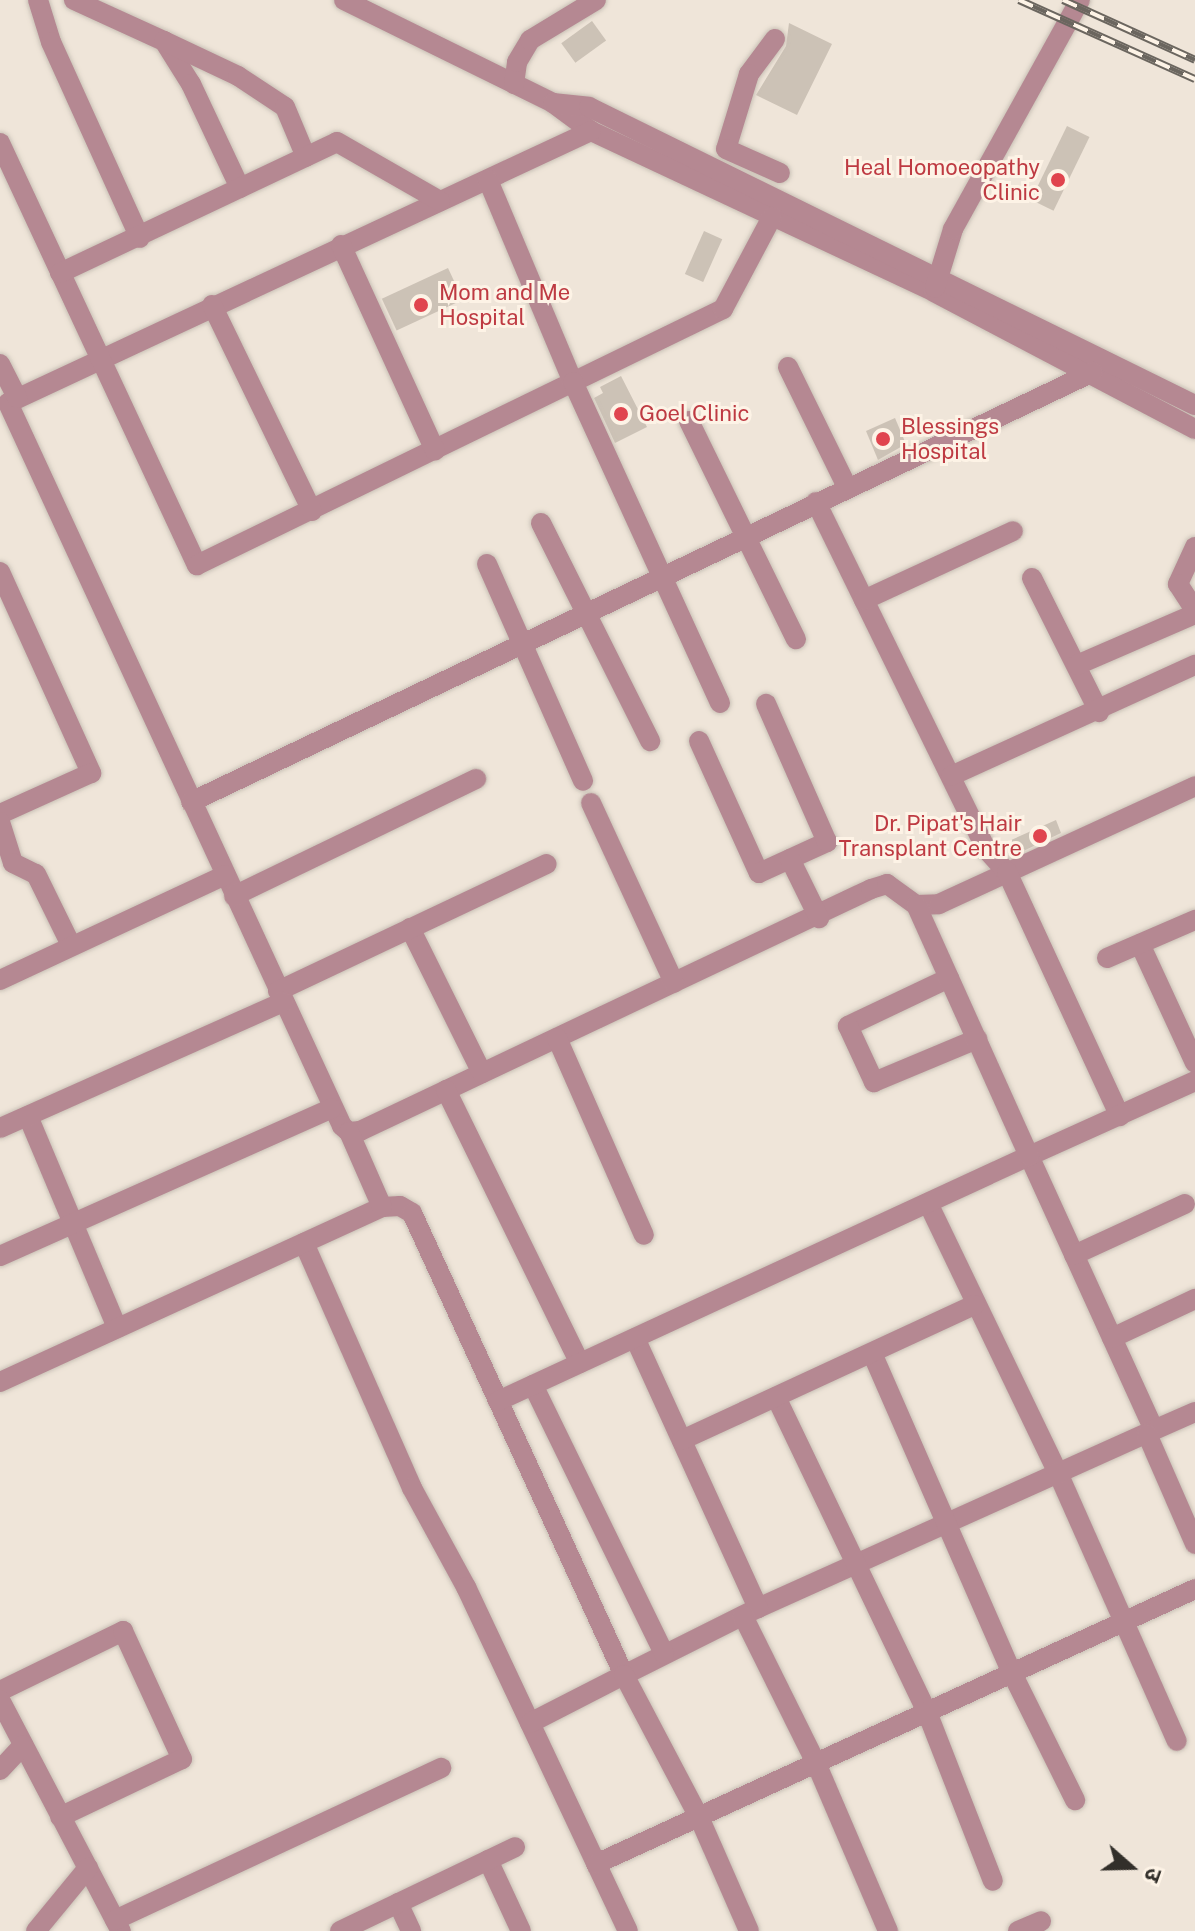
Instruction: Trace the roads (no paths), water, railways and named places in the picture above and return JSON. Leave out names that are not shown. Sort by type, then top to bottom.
[{"type":"street","points":[[38,0],[51,42],[140,238]]},
{"type":"street","points":[[74,0],[238,76],[285,107],[306,157]]},
{"type":"street","points":[[344,0],[553,103],[591,131],[712,178],[1195,405]]},
{"type":"street","points":[[514,84],[517,62],[530,40],[596,0]]},
{"type":"street","points":[[936,284],[953,229],[1080,0]]},
{"type":"street","points":[[712,178],[726,149],[749,74],[775,39]]},
{"type":"street","points":[[164,41],[191,84],[240,188]]},
{"type":"street","points":[[553,103],[589,107],[712,178],[772,217],[936,284],[1195,429]]},
{"type":"street","points":[[8,403],[212,305],[591,131]]},
{"type":"street","points":[[60,273],[140,238],[337,142],[440,201]]},
{"type":"street","points":[[0,143],[197,565],[723,309],[772,217]]},
{"type":"street","points":[[726,149],[780,173]]},
{"type":"street","points":[[488,180],[573,382],[720,703]]},
{"type":"street","points":[[341,245],[435,450]]},
{"type":"street","points":[[212,305],[312,511]]},
{"type":"street","points":[[0,364],[8,403],[332,1108],[349,1132],[382,1207]]},
{"type":"street","points":[[788,367],[847,487]]},
{"type":"street","points":[[191,802],[525,642],[665,580],[746,536],[1093,372]]},
{"type":"street","points":[[689,421],[796,639]]},
{"type":"street","points":[[816,502],[986,849],[1007,872],[1120,1116]]},
{"type":"street","points":[[541,523],[650,741]]},
{"type":"street","points":[[864,600],[1013,531]]},
{"type":"street","points":[[1077,665],[1195,612],[1178,584],[1195,547]]},
{"type":"street","points":[[487,564],[525,642],[583,781]]},
{"type":"street","points":[[0,572],[91,773],[0,814]]},
{"type":"street","points":[[1032,578],[1099,712]]},
{"type":"street","points":[[951,776],[1099,712],[1195,665]]},
{"type":"street","points":[[699,741],[759,873],[827,842],[766,704]]},
{"type":"street","points":[[234,896],[476,779]]},
{"type":"street","points":[[916,905],[939,904],[1195,786]]},
{"type":"street","points":[[591,803],[674,983]]},
{"type":"street","points":[[0,822],[13,863],[36,874],[71,945]]},
{"type":"street","points":[[790,859],[819,918]]},
{"type":"street","points":[[0,1128],[280,996],[410,928],[547,864]]},
{"type":"street","points":[[0,980],[225,875]]},
{"type":"street","points":[[349,1132],[446,1090],[887,884],[916,905],[1112,1338],[1195,1544]]},
{"type":"street","points":[[1107,958],[1195,920]]},
{"type":"street","points":[[410,928],[482,1073]]},
{"type":"street","points":[[1140,944],[1195,1063]]},
{"type":"street","points":[[949,978],[848,1026],[874,1082],[977,1039]]},
{"type":"street","points":[[557,1038],[644,1235]]},
{"type":"street","points":[[498,1401],[1195,1081]]},
{"type":"street","points":[[446,1090],[580,1363]]},
{"type":"street","points":[[0,1256],[332,1108]]},
{"type":"street","points":[[28,1116],[117,1328]]},
{"type":"street","points":[[928,1203],[974,1305],[1058,1473],[1177,1741]]},
{"type":"street","points":[[1074,1255],[1185,1204]]},
{"type":"street","points":[[0,1382],[382,1207],[400,1206],[412,1213],[624,1675],[699,1817],[749,1931]]},
{"type":"street","points":[[304,1243],[412,1488],[530,1723],[628,1931]]},
{"type":"street","points":[[1112,1338],[1195,1299]]},
{"type":"street","points":[[682,1440],[974,1305]]},
{"type":"street","points":[[635,1338],[682,1440],[750,1612],[888,1931]]},
{"type":"street","points":[[872,1353],[950,1522],[1012,1673],[1075,1800]]},
{"type":"street","points":[[533,1385],[664,1654]]},
{"type":"street","points":[[776,1397],[853,1565],[927,1712],[993,1881]]},
{"type":"street","points":[[530,1723],[750,1612],[1195,1412]]},
{"type":"street","points":[[596,1864],[1195,1589]]},
{"type":"street","points":[[0,1691],[123,1631],[182,1759],[60,1817]]},
{"type":"street","points":[[0,1700],[118,1926],[441,1768]]},
{"type":"street","points":[[0,1770],[23,1745]]},
{"type":"street","points":[[340,1931],[515,1847]]},
{"type":"street","points":[[488,1860],[521,1931]]},
{"type":"street","points":[[36,1931],[88,1868]]},
{"type":"street","points":[[398,1903],[411,1931]]},
{"type":"street","points":[[1018,1931],[1041,1921]]},
{"type":"railway","points":[[1019,0],[1195,79]]},
{"type":"railway","points":[[1063,0],[1195,60]]},
{"type":"place","name":"Heal Homoeopathy Clinic","points":[[1058,180]]},
{"type":"place","name":"Mom and Me Hospital","points":[[421,305]]},
{"type":"place","name":"Goel Clinic","points":[[621,414]]},
{"type":"place","name":"Blessings Hospital","points":[[883,439]]},
{"type":"place","name":"Dr. Pipat's Hair Transplant Centre","points":[[1040,836]]}]
